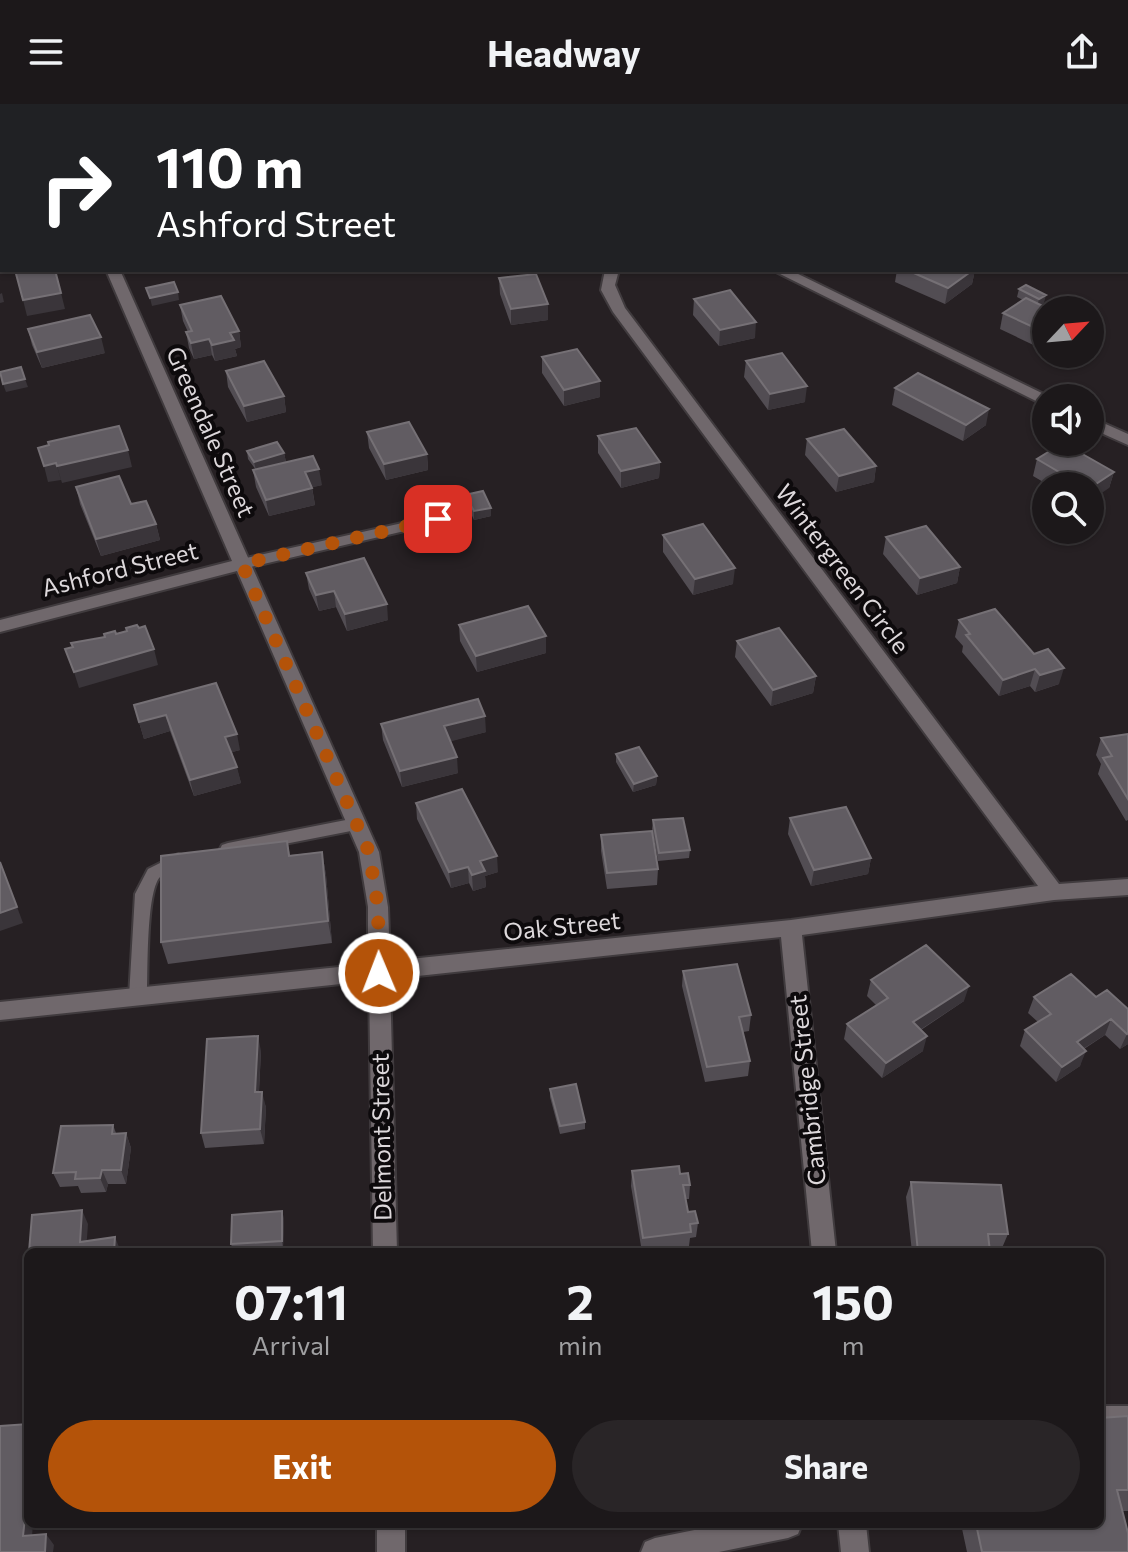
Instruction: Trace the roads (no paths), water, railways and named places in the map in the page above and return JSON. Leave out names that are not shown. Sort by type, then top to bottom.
[{"type":"street","name":"Greendale Street","points":[[114,272],[369,852],[378,907],[379,973]]},
{"type":"street","name":"Wintergreen Circle","points":[[611,272],[607,279],[607,291],[618,309],[1054,892]]},
{"type":"street","points":[[783,272],[1032,393]]},
{"type":"street","points":[[1104,429],[1128,440]]},
{"type":"street","name":"Ashford Street","points":[[0,626],[242,564]]},
{"type":"street","name":"Oak Street","points":[[0,1011],[791,928],[1054,892],[1128,887]]},
{"type":"street","name":"Cambridge Street","points":[[791,928],[824,1248]]},
{"type":"street","name":"Delmont Street","points":[[379,973],[385,1248]]},
{"type":"street","points":[[391,1528],[391,1552]]},
{"type":"street","points":[[655,1552],[769,1528]]},
{"type":"street","points":[[852,1528],[855,1552]]},
{"type":"lane","name":"Ashford Street","points":[[242,564],[438,519]]},
{"type":"lane","points":[[138,997],[143,894],[154,873],[181,858],[356,824]]},
{"type":"lane","points":[[1104,1416],[1128,1416]]}]
